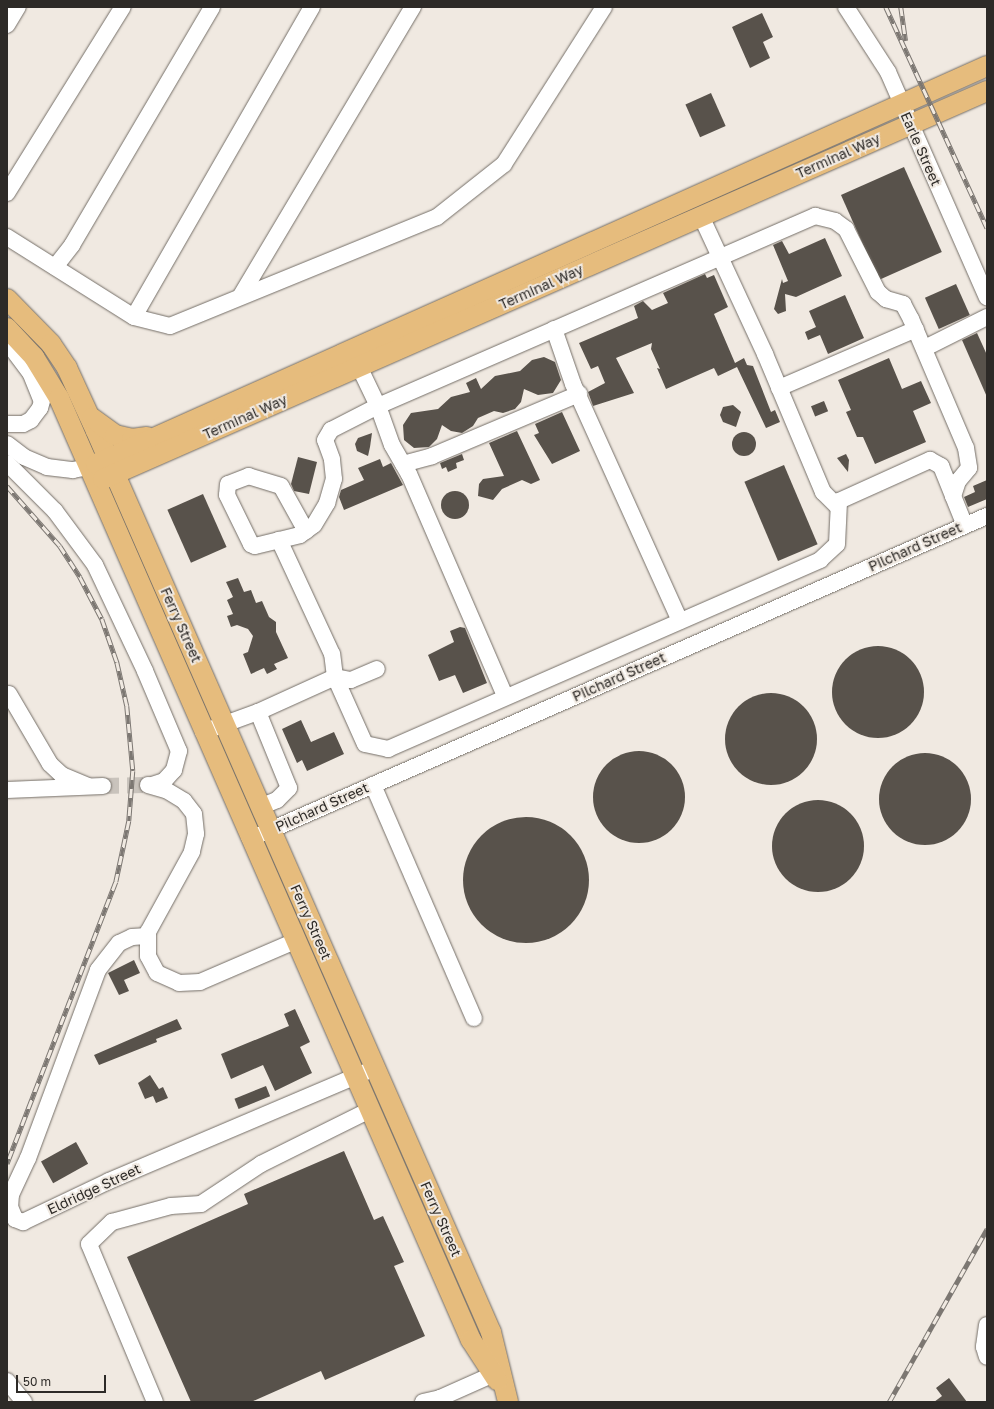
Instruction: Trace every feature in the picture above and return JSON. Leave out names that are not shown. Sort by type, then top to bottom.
[{"type":"main road","name":"Terminal Way","points":[[92,474],[355,358],[901,104],[987,66]]},
{"type":"main road","name":"Terminal Way","points":[[112,466],[161,434],[355,358],[701,216],[910,124],[987,92]]},
{"type":"main road","points":[[7,299],[51,344],[67,368],[112,466]]},
{"type":"main road","name":"Ferry Street","points":[[7,328],[34,357],[58,398],[203,732],[471,1340],[502,1389]]},
{"type":"main road","points":[[88,413],[101,427],[115,436],[132,439],[161,434]]},
{"type":"main road","name":"Ferry Street","points":[[112,466],[491,1332],[502,1389]]},
{"type":"street","points":[[7,25],[18,7]]},
{"type":"street","points":[[7,193],[123,7]]},
{"type":"street","points":[[55,267],[72,245],[212,7]]},
{"type":"street","points":[[134,317],[312,7]]},
{"type":"street","points":[[240,297],[413,7]]},
{"type":"street","points":[[7,237],[134,317],[170,326],[437,217],[498,168],[604,7]]},
{"type":"street","name":"Earle Street","points":[[846,7],[868,38],[888,72],[987,297]]},
{"type":"street","points":[[701,216],[718,258],[779,388],[823,492],[838,507]]},
{"type":"street","points":[[306,531],[281,486],[249,476],[228,484],[227,495],[251,544],[279,540],[306,531],[314,525],[326,503],[334,479],[332,460],[325,440],[331,430],[378,406],[815,216],[835,221],[846,229],[878,292],[886,299],[903,304],[916,329],[966,448],[969,468],[958,481],[953,496]]},
{"type":"street","points":[[925,348],[987,317]]},
{"type":"street","points":[[554,329],[578,394],[680,621]]},
{"type":"street","points":[[779,388],[916,329]]},
{"type":"street","points":[[7,342],[34,378],[42,401],[40,408],[31,420],[23,424],[7,424]]},
{"type":"street","points":[[355,358],[378,406],[392,445],[403,464],[505,696]]},
{"type":"street","points":[[403,464],[432,456],[578,394]]},
{"type":"street","points":[[7,444],[24,457],[47,467],[92,474]]},
{"type":"street","points":[[279,540],[332,654],[335,677],[364,744],[379,749],[404,742],[831,553],[840,535],[839,501],[930,460],[941,466],[965,526]]},
{"type":"street","points":[[7,463],[55,511],[95,565],[145,672],[179,751],[174,770],[164,781],[148,786],[177,796],[190,807],[196,834],[192,852],[147,936],[148,956],[153,968],[162,976],[179,983],[211,978],[295,941]]},
{"type":"street","name":"Pilchard Street","points":[[250,839],[987,516]]},
{"type":"street","points":[[203,732],[258,712],[335,677],[351,680],[377,669]]},
{"type":"street","points":[[7,790],[96,786],[62,775],[50,764],[9,694]]},
{"type":"street","points":[[258,712],[289,788],[276,800],[260,807]]},
{"type":"street","points":[[373,785],[474,1018]]},
{"type":"street","name":"Eldridge Street","points":[[147,936],[132,937],[119,943],[98,970],[82,1016],[11,1194],[11,1222],[23,1222],[109,1181],[375,1068]]},
{"type":"street","points":[[155,1402],[89,1244],[112,1222],[171,1206],[201,1204],[261,1164],[370,1110]]},
{"type":"street","points":[[987,1325],[984,1347],[987,1357]]},
{"type":"street","points":[[7,1381],[24,1402]]},
{"type":"street","points":[[422,1402],[502,1389]]},
{"type":"building","points":[[762,13],[773,37],[763,42],[770,58],[750,68],[732,27]]},
{"type":"building","points":[[711,93],[726,126],[700,137],[685,104]]},
{"type":"building","points":[[904,167],[942,252],[879,280],[841,195]]},
{"type":"building","points":[[825,238],[842,276],[796,297],[785,294],[786,311],[778,314],[774,309],[782,279],[783,283],[788,281],[773,245],[782,241],[789,254]]},
{"type":"building","points":[[705,274],[707,278],[714,275],[728,307],[714,314],[735,363],[744,358],[747,365],[753,366],[771,412],[775,410],[780,422],[766,428],[737,367],[718,376],[714,368],[666,389],[657,368],[660,369],[651,349],[652,343],[616,358],[634,393],[593,406],[588,392],[605,383],[598,366],[591,369],[579,343],[638,318],[634,306],[643,301],[652,310],[668,303],[663,293]]},
{"type":"building","points":[[956,284],[970,315],[939,329],[925,298]]},
{"type":"building","points":[[845,295],[864,338],[828,354],[820,335],[808,340],[805,332],[816,327],[809,311]]},
{"type":"building","points":[[977,333],[987,355],[987,397],[962,340]]},
{"type":"building","points":[[544,357],[555,362],[561,380],[553,393],[538,395],[524,389],[521,402],[515,409],[503,413],[494,411],[478,418],[473,426],[462,433],[451,431],[442,425],[437,439],[429,447],[414,448],[404,440],[403,425],[411,413],[438,409],[451,397],[470,392],[466,383],[476,378],[481,389],[495,376],[520,371],[532,360]]},
{"type":"building","points":[[889,358],[902,389],[921,381],[931,403],[913,411],[926,442],[875,464],[863,437],[857,437],[846,412],[851,410],[838,380]]},
{"type":"building","points":[[824,401],[828,411],[815,416],[811,406]]},
{"type":"building","points":[[733,405],[741,412],[736,427],[723,422],[720,415],[723,407]]},
{"type":"building","points":[[562,412],[580,451],[552,464],[534,435],[539,433],[535,424]]},
{"type":"building","points":[[517,431],[540,480],[531,484],[522,480],[502,489],[493,500],[478,496],[479,484],[483,479],[504,476],[489,443]]},
{"type":"building","points":[[744,432],[753,435],[756,444],[753,453],[744,456],[735,453],[732,444],[735,435]]},
{"type":"building","points":[[372,433],[368,456],[357,451],[355,444],[358,438]]},
{"type":"building","points":[[462,454],[464,460],[456,463],[457,468],[448,472],[446,467],[442,469],[440,463]]},
{"type":"building","points":[[846,454],[849,460],[848,472],[837,458]]},
{"type":"building","points":[[298,457],[317,462],[309,494],[294,491],[291,484]]},
{"type":"building","points":[[380,459],[383,467],[391,463],[403,485],[344,510],[339,497],[341,490],[364,480],[358,468]]},
{"type":"building","points":[[784,465],[818,544],[778,561],[744,482]]},
{"type":"building","points":[[987,480],[987,499],[968,507],[964,497],[975,492],[973,486]]},
{"type":"building","points":[[455,491],[465,495],[469,505],[465,515],[455,519],[445,515],[441,505],[445,495]]},
{"type":"building","points":[[203,494],[227,547],[191,563],[167,510]]},
{"type":"building","points":[[238,578],[244,592],[251,590],[256,603],[262,601],[269,617],[276,622],[276,632],[288,658],[274,664],[277,669],[267,674],[264,668],[251,674],[243,654],[248,652],[253,636],[248,629],[237,625],[231,627],[227,616],[233,614],[227,600],[233,597],[226,582]]},
{"type":"building","points":[[460,627],[465,628],[487,683],[463,693],[455,675],[439,681],[428,655],[454,642],[450,631]]},
{"type":"building","points":[[878,646],[895,650],[910,660],[920,675],[924,692],[920,709],[910,724],[895,734],[878,738],[861,734],[846,724],[836,709],[832,692],[836,675],[846,660],[861,650]]},
{"type":"building","points":[[771,693],[788,697],[803,707],[813,722],[817,739],[813,756],[803,771],[788,781],[771,785],[754,781],[739,771],[729,756],[725,739],[729,722],[739,707],[754,697]]},
{"type":"building","points":[[301,720],[311,742],[334,732],[344,754],[307,771],[302,760],[297,763],[282,729]]},
{"type":"building","points":[[639,751],[656,755],[671,765],[681,780],[685,797],[681,814],[671,829],[656,839],[639,843],[622,839],[607,829],[597,814],[593,797],[597,780],[607,765],[622,755]]},
{"type":"building","points":[[925,753],[942,757],[957,767],[967,782],[971,799],[967,816],[957,831],[942,841],[925,845],[908,841],[893,831],[883,816],[879,799],[883,782],[893,767],[908,757]]},
{"type":"building","points":[[818,800],[835,804],[850,814],[860,829],[864,846],[860,863],[850,878],[835,888],[818,892],[801,888],[786,878],[776,863],[772,846],[776,829],[786,814],[801,804]]},
{"type":"building","points":[[532,817],[556,824],[571,835],[582,850],[588,868],[588,892],[582,910],[571,925],[556,936],[538,942],[520,943],[496,936],[481,925],[470,910],[464,892],[463,874],[470,850],[481,835],[496,824],[514,818]]},
{"type":"building","points":[[134,960],[140,973],[124,980],[129,991],[119,995],[108,973]]},
{"type":"building","points":[[295,1009],[310,1042],[300,1047],[312,1073],[275,1091],[263,1065],[231,1079],[221,1054],[289,1026],[284,1014]]},
{"type":"building","points":[[177,1019],[182,1029],[156,1039],[157,1042],[99,1065],[94,1055]]},
{"type":"building","points":[[150,1075],[159,1089],[163,1087],[168,1098],[156,1103],[153,1096],[145,1099],[138,1083]]},
{"type":"building","points":[[266,1086],[270,1096],[239,1109],[234,1099]]},
{"type":"building","points":[[76,1142],[88,1164],[53,1183],[41,1161]]},
{"type":"building","points":[[344,1151],[374,1220],[383,1216],[404,1262],[394,1266],[425,1336],[325,1380],[321,1371],[251,1402],[191,1402],[127,1257],[248,1204],[244,1194]]},
{"type":"building","points":[[949,1378],[967,1402],[934,1402],[942,1396],[936,1388]]},
{"type":"tunnel","points":[[103,786],[145,785]]},
{"type":"railway","points":[[886,7],[987,228]]},
{"type":"railway","points":[[901,7],[906,41]]},
{"type":"railway","points":[[7,486],[60,546],[80,577],[102,619],[117,662],[127,706],[133,771],[129,821],[116,882],[7,1164]]},
{"type":"railway","points":[[889,1402],[987,1229]]}]
